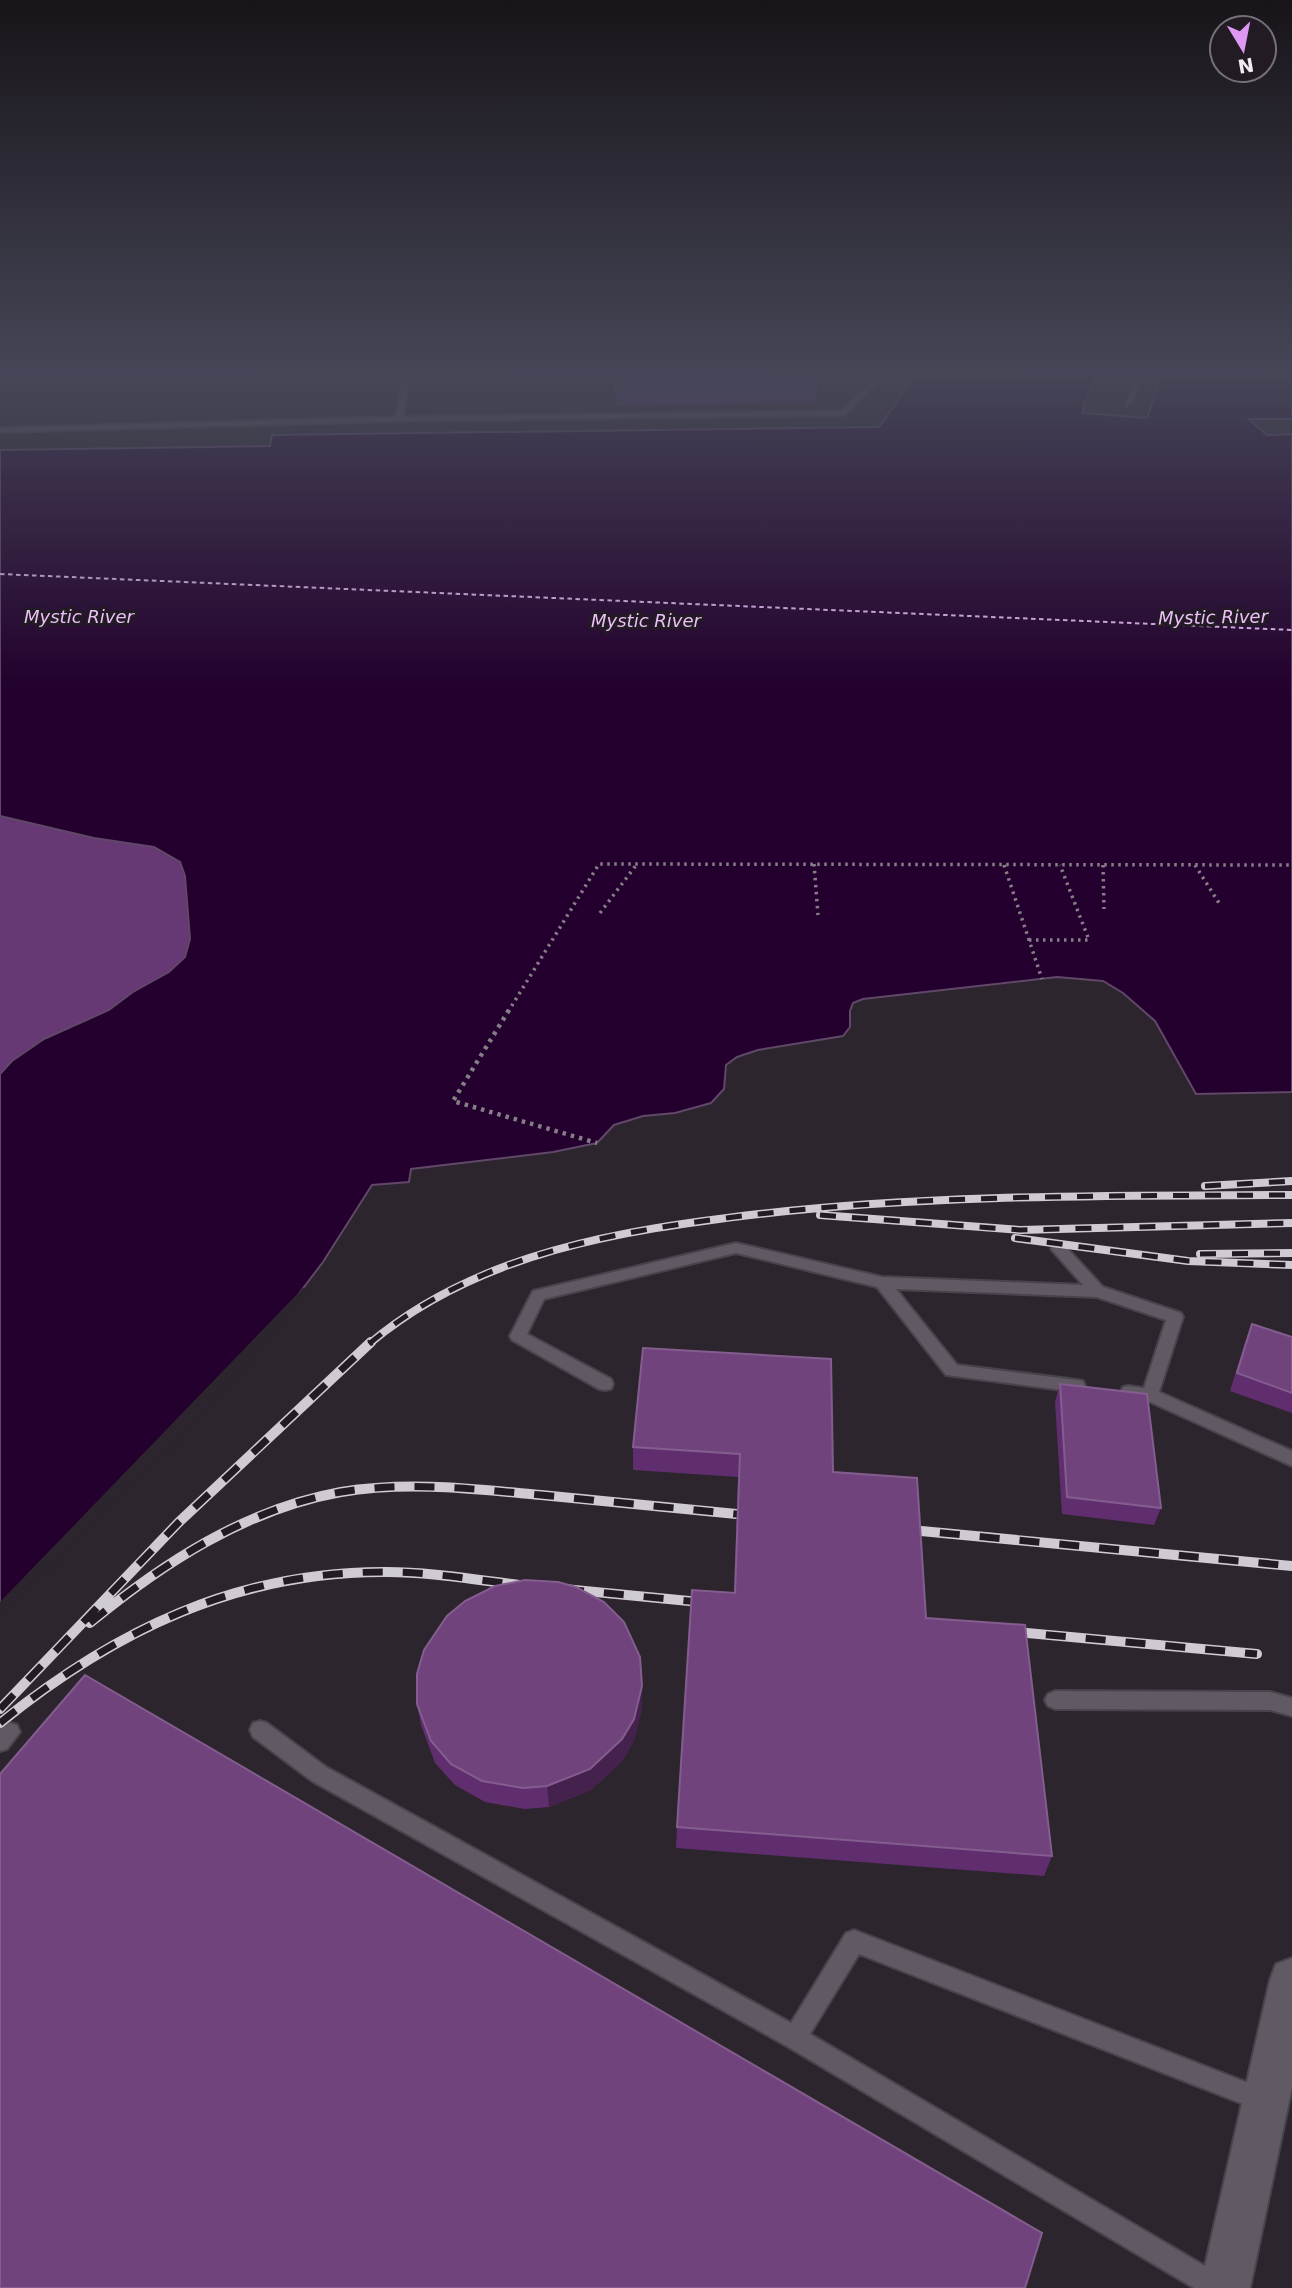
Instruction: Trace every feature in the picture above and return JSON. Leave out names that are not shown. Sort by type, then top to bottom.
[{"type":"street","points":[[1225,2288],[1292,1980]]},
{"type":"lane","points":[[605,1384],[518,1336],[538,1295],[736,1248],[882,1283],[1098,1291],[1175,1317],[1150,1395]]},
{"type":"lane","points":[[1059,1249],[1098,1291]]},
{"type":"lane","points":[[882,1283],[952,1371],[1150,1395],[1292,1459]]},
{"type":"lane","points":[[1055,1700],[1270,1701],[1292,1707]]},
{"type":"lane","points":[[260,1730],[319,1774],[793,2037],[1218,2288]]},
{"type":"lane","points":[[793,2037],[854,1941],[1266,2101]]},
{"type":"path","points":[[597,1143],[453,1101],[600,864],[1291,866]]},
{"type":"path","points":[[600,914],[637,864]]},
{"type":"path","points":[[814,864],[818,915]]},
{"type":"path","points":[[1004,865],[1042,979]]},
{"type":"path","points":[[1029,940],[1089,940],[1060,865]]},
{"type":"path","points":[[1102,865],[1104,909]]},
{"type":"path","points":[[1195,865],[1219,903]]},
{"type":"shaded area","points":[[0,816],[94,838],[154,847],[180,862],[185,876],[190,939],[185,957],[169,972],[133,992],[109,1010],[44,1039],[0,1074]]},
{"type":"water","name":"Mystic River","points":[[0,478],[1292,478],[1292,1092],[1196,1094],[1155,1021],[1123,993],[1103,981],[1057,977],[863,999],[853,1003],[850,1027],[843,1036],[758,1050],[737,1057],[726,1065],[724,1089],[711,1103],[675,1113],[643,1116],[614,1125],[597,1143],[553,1152],[411,1169],[409,1182],[372,1185],[323,1262],[269,1333],[0,1606],[0,1074],[12,1061],[44,1039],[109,1010],[133,992],[169,972],[185,957],[190,939],[185,876],[180,862],[154,847],[94,838],[0,816]]},
{"type":"pier","points":[[303,1288],[306,1289],[272,1335],[171,1448],[120,1492],[50,1568],[0,1610],[0,1602]]},
{"type":"building","points":[[1252,1324],[1292,1337],[1292,1393],[1237,1373]]},
{"type":"building","points":[[643,1348],[831,1359],[833,1472],[917,1478],[926,1618],[1025,1625],[1052,1856],[677,1827],[692,1590],[735,1593],[740,1454],[633,1447]]},
{"type":"building","points":[[1060,1384],[1147,1394],[1161,1508],[1067,1497]]},
{"type":"building","points":[[525,1580],[558,1582],[576,1587],[604,1602],[624,1622],[640,1657],[642,1686],[634,1719],[622,1739],[590,1769],[547,1786],[523,1788],[482,1781],[451,1764],[431,1741],[417,1704],[417,1674],[424,1650],[447,1616],[465,1601],[495,1586]]},
{"type":"building","points":[[85,1675],[1042,2233],[1025,2288],[0,2288],[0,1774]]},
{"type":"ferry route","points":[[0,574],[1292,630]]},
{"type":"railway","points":[[1205,1186],[1292,1181]]},
{"type":"railway","points":[[369,1344],[411,1313],[457,1287],[504,1267],[554,1250],[656,1228],[825,1207],[958,1199],[1292,1195]]},
{"type":"railway","points":[[820,1215],[1020,1230],[1292,1223]]},
{"type":"railway","points":[[1015,1238],[1188,1261],[1292,1265]]},
{"type":"railway","points":[[1200,1254],[1292,1253]]},
{"type":"railway","points":[[0,1709],[179,1522],[371,1342]]},
{"type":"railway","points":[[90,1623],[147,1580],[207,1541],[272,1511],[341,1492],[391,1487],[466,1489],[757,1516]]},
{"type":"railway","points":[[900,1529],[1292,1566]]},
{"type":"railway","points":[[0,1723],[87,1660],[133,1635],[180,1613],[229,1595],[279,1582],[332,1574],[405,1572],[529,1586]]},
{"type":"railway","points":[[564,1589],[710,1603]]},
{"type":"railway","points":[[1006,1631],[1257,1654]]}]
